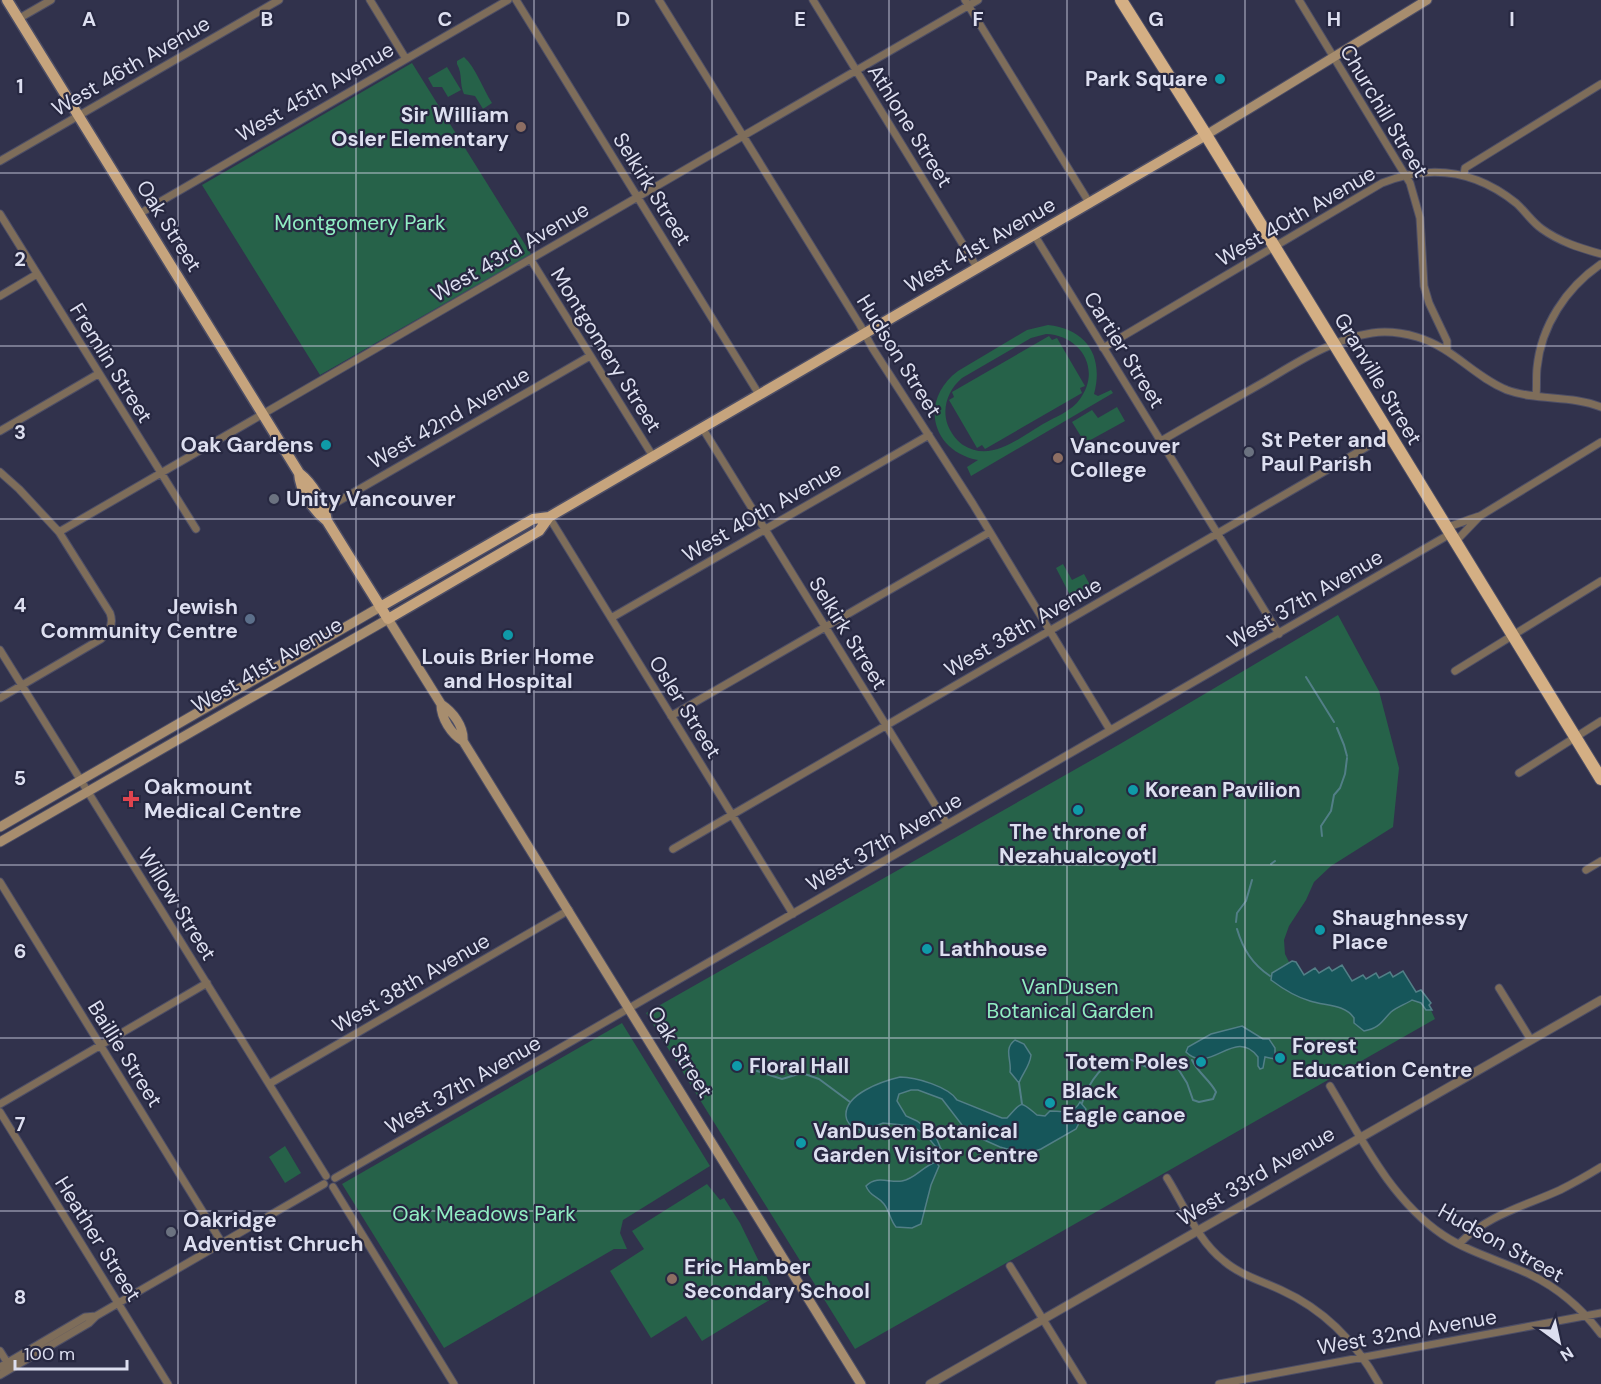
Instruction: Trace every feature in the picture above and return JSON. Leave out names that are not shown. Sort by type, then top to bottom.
[{"type":"highway","name":"Granville Street","points":[[1121,0],[1601,779]]},
{"type":"main road","name":"Oak Street","points":[[6,0],[299,473],[307,479],[325,509],[327,521],[441,704],[450,710],[463,732],[463,741],[861,1384]]},
{"type":"main road","name":"West 41st Avenue","points":[[0,842],[88,791],[179,744],[302,673],[388,619],[539,531],[549,518],[1090,204],[1427,0]]},
{"type":"main road","name":"Oak Street","points":[[299,473],[299,484],[317,514],[327,521]]},
{"type":"main road","name":"West 41st Avenue","points":[[0,826],[533,519],[549,518]]},
{"type":"main road","points":[[292,657],[302,673]]},
{"type":"main road","points":[[170,728],[179,744]]},
{"type":"street","points":[[18,19],[51,0]]},
{"type":"street","name":"West 46th Avenue","points":[[0,161],[279,0]]},
{"type":"street","points":[[370,0],[406,59]]},
{"type":"street","name":"West 45th Avenue","points":[[139,214],[508,0]]},
{"type":"street","name":"Selkirk Street","points":[[516,0],[760,396]]},
{"type":"street","name":"Hudson Street","points":[[659,0],[865,335],[990,532],[1110,730]]},
{"type":"street","name":"Athlone Street","points":[[813,0],[978,269]]},
{"type":"street","name":"West 43rd Avenue","points":[[59,532],[638,198],[967,3],[978,0]]},
{"type":"street","name":"Churchill Street","points":[[1299,0],[1410,183],[1419,210],[1424,286],[1429,303],[1447,341],[1447,349]]},
{"type":"street","points":[[967,3],[1090,204]]},
{"type":"street","points":[[1601,84],[1466,167],[1464,175],[1478,180],[1516,203],[1543,230],[1572,246],[1601,254]]},
{"type":"street","name":"West 40th Avenue","points":[[1103,348],[1382,183],[1406,175],[1428,172],[1464,175]]},
{"type":"street","name":"Fremlin Street","points":[[0,214],[196,529]]},
{"type":"street","name":"Cartier Street","points":[[1035,236],[1279,634]]},
{"type":"street","name":"Montgomery Street","points":[[531,260],[654,458]]},
{"type":"street","points":[[1536,396],[1540,352],[1551,319],[1570,290],[1601,264]]},
{"type":"street","points":[[0,296],[37,274]]},
{"type":"street","points":[[1161,441],[1317,351],[1374,332],[1417,337],[1447,349],[1494,384],[1509,391],[1576,400],[1601,407]]},
{"type":"street","name":"West 42nd Avenue","points":[[325,509],[590,356]]},
{"type":"street","points":[[0,431],[98,374]]},
{"type":"street","name":"Selkirk Street","points":[[703,429],[947,824]]},
{"type":"street","name":"West 38th Avenue","points":[[673,849],[1389,434]]},
{"type":"street","name":"West 40th Avenue","points":[[611,618],[928,435]]},
{"type":"street","name":"West 37th Avenue","points":[[335,1178],[1279,634],[1601,442]]},
{"type":"street","points":[[0,472],[59,532],[110,613],[111,628],[108,634],[101,639],[0,698]]},
{"type":"street","name":"West 37th Avenue","points":[[1450,534],[1457,525],[1480,516]]},
{"type":"street","name":"Osler Street","points":[[549,518],[793,914]]},
{"type":"street","points":[[671,716],[990,532]]},
{"type":"street","points":[[1455,671],[1601,581]]},
{"type":"street","name":"Willow Street","points":[[0,650],[270,1084],[325,1180]]},
{"type":"street","points":[[1519,773],[1601,721]]},
{"type":"street","points":[[1587,870],[1601,861]]},
{"type":"street","name":"Baillie Street","points":[[0,882],[222,1243]]},
{"type":"street","name":"West 38th Avenue","points":[[270,1084],[569,910]]},
{"type":"street","points":[[0,1104],[207,983]]},
{"type":"street","points":[[1499,988],[1531,1040]]},
{"type":"street","name":"West 33rd Avenue","points":[[930,1384],[1601,1000]]},
{"type":"street","name":"Hudson Street","points":[[1330,1086],[1393,1187],[1424,1220],[1459,1244],[1531,1275],[1552,1287],[1585,1316],[1601,1334]]},
{"type":"street","name":"Heather Street","points":[[0,1112],[168,1384]]},
{"type":"street","points":[[1459,1244],[1485,1223],[1561,1189],[1601,1167]]},
{"type":"street","points":[[0,1375],[9,1366],[85,1317],[96,1316],[331,1176],[335,1178],[336,1183],[333,1187]]},
{"type":"street","points":[[1167,1178],[1198,1230],[1224,1262],[1256,1280],[1304,1301],[1323,1314],[1363,1357],[1379,1384]]},
{"type":"street","points":[[325,1180],[328,1188],[333,1187]]},
{"type":"street","points":[[333,1187],[452,1383]]},
{"type":"street","points":[[1010,1266],[1083,1384]]},
{"type":"street","name":"West 32nd Avenue","points":[[1219,1384],[1601,1313]]},
{"type":"street","points":[[0,1351],[9,1366]]},
{"type":"street","points":[[0,1367],[9,1366]]},
{"type":"green space","points":[[464,57],[476,73],[492,103],[483,109],[475,96],[464,94],[457,61]]},
{"type":"green space","name":"Montgomery Park","points":[[412,63],[531,254],[320,375],[202,185]]},
{"type":"green space","points":[[447,67],[461,90],[448,97],[442,87],[433,87],[428,78]]},
{"type":"green space","points":[[1048,325],[1073,332],[1089,347],[1094,357],[1097,368],[1094,394],[1098,396],[1111,390],[1113,393],[971,476],[967,467],[978,460],[962,455],[941,436],[936,423],[935,410],[938,396],[946,383],[958,371],[1027,330]],"holes":[[[1046,334],[1058,336],[1078,347],[1088,366],[1089,376],[1086,388],[1077,403],[1015,442],[994,450],[973,450],[958,441],[948,426],[945,410],[950,393],[957,382],[1031,338]]]},
{"type":"green space","points":[[1049,336],[1052,340],[1057,338],[1085,386],[1080,388],[1082,393],[985,449],[982,445],[977,448],[949,400],[954,397],[952,392]]},
{"type":"green space","points":[[1117,407],[1125,421],[1085,443],[1072,422],[1092,410],[1098,418]]},
{"type":"green space","points":[[1063,564],[1072,580],[1084,574],[1090,585],[1071,597],[1056,568]]},
{"type":"green space","name":"VanDusen Botanical Garden","points":[[1338,615],[1379,691],[1399,768],[1393,827],[1331,866],[1314,882],[1306,900],[1289,926],[1284,940],[1285,954],[1289,962],[1296,962],[1304,975],[1315,968],[1319,973],[1329,967],[1332,971],[1342,965],[1352,981],[1363,975],[1366,979],[1376,973],[1379,978],[1390,972],[1393,977],[1403,971],[1416,992],[1421,990],[1431,1003],[1429,1006],[1435,1019],[855,1349],[646,1013],[1120,744]]},
{"type":"green space","name":"Oak Meadows Park","points":[[622,1023],[710,1166],[623,1220],[620,1233],[627,1249],[614,1249],[444,1348],[342,1184]]},
{"type":"green space","points":[[285,1146],[301,1173],[285,1183],[269,1157]]},
{"type":"green space","points":[[707,1184],[720,1200],[724,1198],[740,1223],[776,1296],[702,1341],[686,1316],[651,1338],[610,1271],[644,1249],[632,1231]]},
{"type":"shaded area","points":[[1292,961],[1296,962],[1304,975],[1315,968],[1319,973],[1329,967],[1332,971],[1342,965],[1352,981],[1363,975],[1366,979],[1376,973],[1379,978],[1390,972],[1393,977],[1403,971],[1416,992],[1421,990],[1431,1003],[1429,1005],[1432,1010],[1426,1010],[1421,1003],[1412,1000],[1393,1010],[1377,1026],[1364,1031],[1354,1023],[1354,1018],[1345,1010],[1300,997],[1271,980],[1272,973]]},
{"type":"shaded area","points":[[1242,1026],[1263,1039],[1269,1039],[1275,1048],[1275,1059],[1265,1057],[1263,1068],[1260,1069],[1258,1066],[1258,1057],[1249,1049],[1240,1047],[1231,1048],[1204,1059],[1195,1058],[1186,1052],[1188,1047],[1211,1034]]},
{"type":"shaded area","points":[[1015,1040],[1024,1044],[1031,1055],[1019,1083],[1010,1072],[1009,1047]]},
{"type":"shaded area","points":[[900,1077],[932,1084],[947,1091],[957,1100],[1002,1118],[1007,1118],[1021,1104],[1037,1115],[1045,1116],[1050,1111],[1071,1111],[1080,1102],[1086,1109],[1076,1129],[1030,1153],[1000,1147],[982,1139],[962,1125],[942,1099],[918,1090],[899,1094],[897,1101],[906,1116],[917,1121],[935,1135],[941,1149],[912,1126],[883,1123],[863,1131],[854,1128],[846,1116],[851,1101],[875,1085]]},
{"type":"shaded area","points":[[936,1162],[939,1166],[931,1185],[921,1224],[912,1228],[896,1227],[884,1204],[866,1186],[879,1180],[907,1180]]},
{"type":"waterway","points":[[1306,677],[1334,722]]},
{"type":"waterway","points":[[1337,728],[1347,756]]},
{"type":"waterway","points":[[1322,836],[1321,826],[1331,811],[1334,795],[1340,788],[1347,758]]},
{"type":"waterway","points":[[1271,864],[1275,861]]},
{"type":"waterway","points":[[1236,922],[1237,913],[1246,901],[1252,880]]},
{"type":"waterway","points":[[1237,929],[1249,956],[1270,976]]},
{"type":"waterway","points":[[1082,1103],[1093,1080],[1111,1062],[1127,1059],[1154,1069]]},
{"type":"waterway","points":[[1170,1067],[1177,1067],[1187,1083],[1193,1100],[1199,1102],[1213,1099],[1216,1092],[1192,1060]]},
{"type":"waterway","points":[[757,1071],[782,1079],[802,1073],[819,1079],[850,1102]]},
{"type":"waterway","points":[[1019,1083],[1022,1104]]},
{"type":"waterway","points":[[938,1164],[945,1157],[941,1149]]},
{"type":"place","name":"Park Square","points":[[1220,79]]},
{"type":"place","name":"Sir William Osler Elementary","points":[[521,127]]},
{"type":"place","name":"Oak Gardens","points":[[326,445]]},
{"type":"place","name":"St Peter and Paul Parish","points":[[1249,452]]},
{"type":"place","name":"Vancouver College","points":[[1058,458]]},
{"type":"place","name":"Unity Vancouver","points":[[274,499]]},
{"type":"place","name":"Jewish Community Centre","points":[[250,619]]},
{"type":"place","name":"Louis Brier Home and Hospital","points":[[508,635]]},
{"type":"place","name":"Korean Pavilion","points":[[1133,790]]},
{"type":"place","name":"Oakmount Medical Centre","points":[[131,799]]},
{"type":"place","name":"The throne of Nezahualcoyotl","points":[[1078,810]]},
{"type":"place","name":"Shaughnessy Place","points":[[1320,930]]},
{"type":"place","name":"Lathhouse","points":[[927,949]]},
{"type":"place","name":"Forest Education Centre","points":[[1280,1058]]},
{"type":"place","name":"Totem Poles","points":[[1201,1062]]},
{"type":"place","name":"Floral Hall","points":[[737,1066]]},
{"type":"place","name":"Black Eagle canoe","points":[[1050,1103]]},
{"type":"place","name":"VanDusen Botanical Garden Visitor Centre","points":[[801,1143]]},
{"type":"place","name":"Oakridge Adventist Chruch","points":[[171,1232]]},
{"type":"place","name":"Eric Hamber Secondary School","points":[[672,1279]]}]
